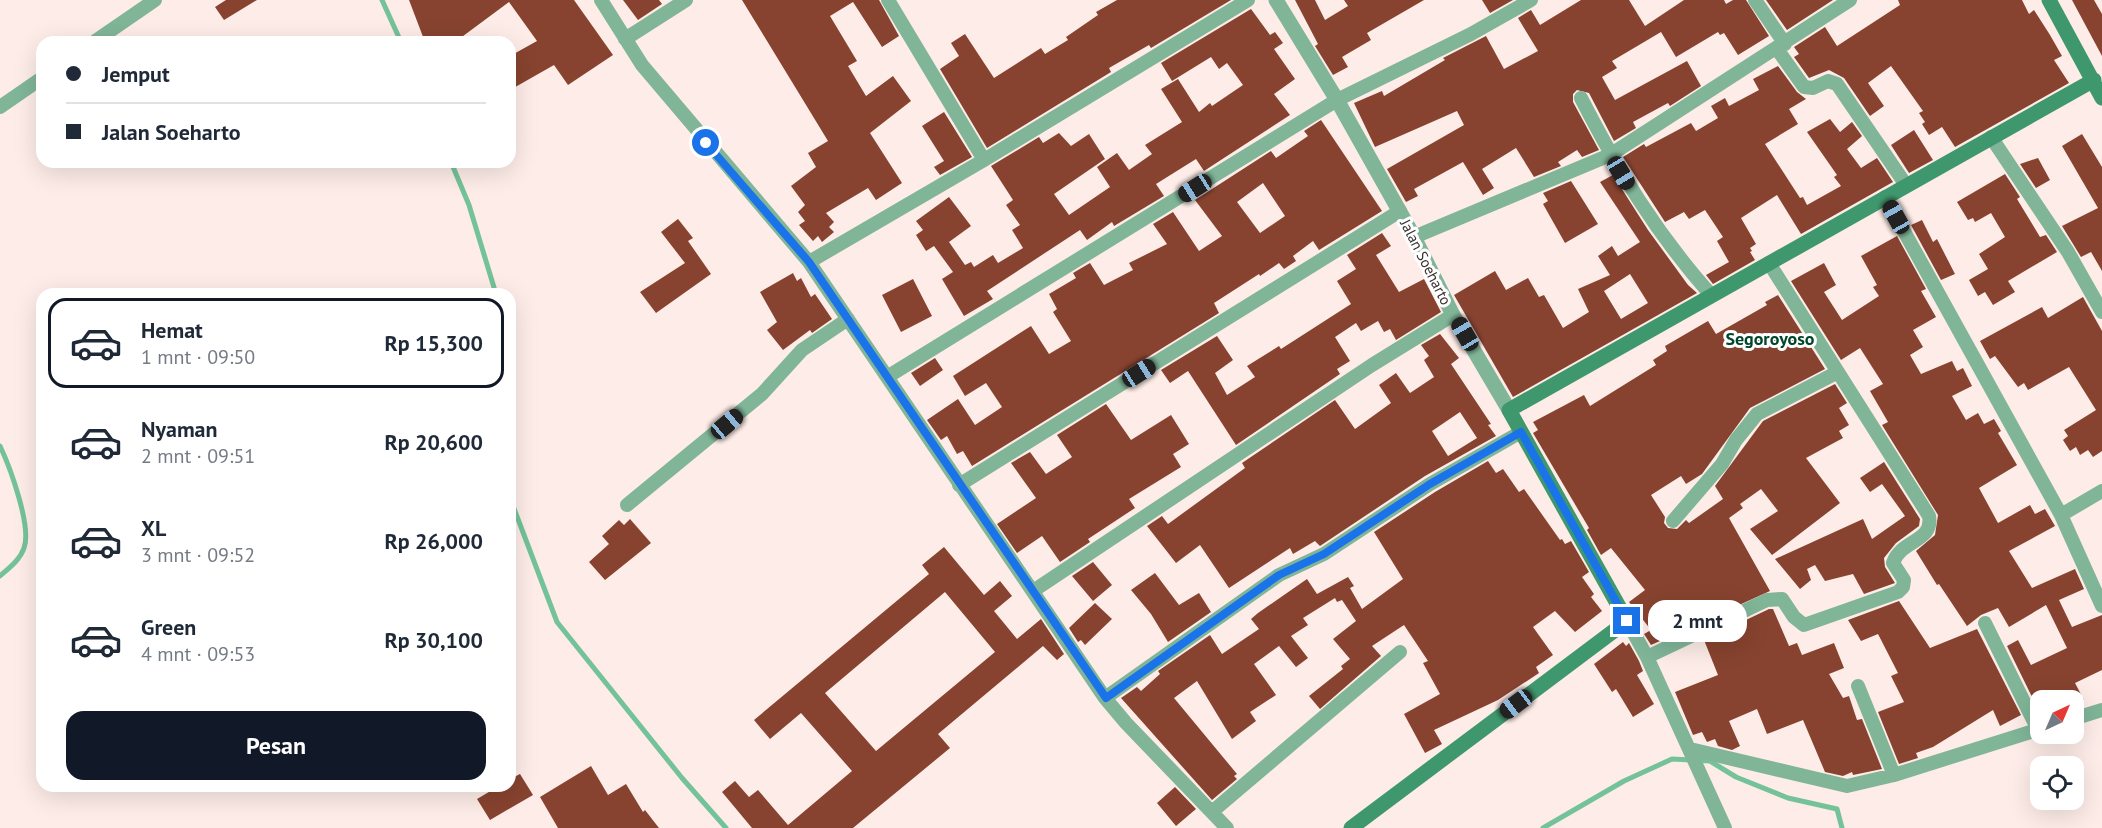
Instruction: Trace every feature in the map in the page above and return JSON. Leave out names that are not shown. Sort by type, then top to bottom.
[{"type":"main road","points":[[2049,0],[2102,98]]},
{"type":"main road","points":[[1509,410],[2094,80]]},
{"type":"main road","name":"Jalan Soeharto","points":[[1509,410],[1627,621]]},
{"type":"main road","points":[[1351,828],[1627,621]]},
{"type":"street","points":[[103,36],[156,0]]},
{"type":"street","points":[[601,0],[642,65],[809,262],[958,485],[1106,698],[1126,723],[1227,828]]},
{"type":"street","points":[[626,39],[686,0]]},
{"type":"street","points":[[888,0],[984,160]]},
{"type":"street","points":[[809,262],[984,160],[1248,0]]},
{"type":"street","name":"Jalan Soeharto","points":[[1276,0],[1337,100],[1400,211],[1454,315],[1509,410]]},
{"type":"street","points":[[887,377],[1337,100],[1471,34],[1531,0]]},
{"type":"street","points":[[1755,0],[1797,82],[1804,87],[1813,88],[1828,81],[1837,84],[1906,185]]},
{"type":"street","points":[[1414,237],[1610,155],[1781,47],[1850,0]]},
{"type":"street","points":[[0,107],[36,82]]},
{"type":"street","points":[[1581,98],[1610,155],[1674,253],[1711,295]]},
{"type":"street","points":[[1991,137],[2068,252],[2102,312]]},
{"type":"street","points":[[1885,197],[2061,515],[2102,606]]},
{"type":"street","points":[[958,485],[1400,211]]},
{"type":"street","points":[[1647,657],[1767,600],[1782,599],[1794,616],[1804,625],[1898,592],[1903,587],[1904,580],[1893,563],[1896,554],[1927,533],[1931,525],[1929,516],[1768,263]]},
{"type":"street","points":[[1033,591],[1372,365],[1454,315]]},
{"type":"street","points":[[627,505],[762,394],[802,350],[848,319]]},
{"type":"street","points":[[1673,521],[1722,464],[1736,440],[1757,414],[1838,372]]},
{"type":"street","points":[[1106,698],[1279,575],[1324,554],[1430,484],[1521,432]]},
{"type":"street","points":[[2061,515],[2102,490]]},
{"type":"street","points":[[1627,621],[1647,657],[1725,828]]},
{"type":"street","points":[[1984,623],[2030,712]]},
{"type":"street","points":[[1213,811],[1400,652]]},
{"type":"street","points":[[1858,686],[1894,775]]},
{"type":"street","points":[[2084,716],[2102,710]]},
{"type":"street","points":[[1690,749],[1846,786],[1894,775],[2030,732]]},
{"type":"building","points":[[226,0],[257,0],[224,20],[215,7]]},
{"type":"building","points":[[409,0],[574,0],[613,55],[568,85],[554,65],[516,87],[516,53],[537,41],[509,2],[463,36],[423,36]]},
{"type":"building","points":[[623,0],[659,0],[662,4],[638,20]]},
{"type":"building","points":[[742,0],[879,0],[899,36],[882,47],[853,2],[830,16],[857,61],[848,66],[866,96],[893,76],[911,101],[870,133],[902,183],[876,200],[868,188],[826,213],[834,222],[829,227],[834,232],[822,242],[818,236],[813,241],[799,225],[805,221],[798,212],[805,205],[791,186],[816,167],[808,153],[828,141]]},
{"type":"building","points":[[1117,0],[1231,0],[1151,48],[1149,45],[1109,68],[1111,72],[987,148],[940,69],[959,56],[951,43],[965,34],[994,78],[1041,48],[1045,54],[1068,40],[1066,37],[1098,15],[1096,12]]},
{"type":"building","points":[[1295,0],[1315,0],[1325,20],[1348,6],[1344,0],[1424,0],[1367,33],[1371,40],[1342,57],[1348,67],[1333,75],[1315,46],[1318,44]]},
{"type":"building","points":[[1482,0],[1513,0],[1490,13]]},
{"type":"building","points":[[1581,0],[1629,0],[1645,26],[1684,0],[1724,0],[1726,4],[1733,0],[1746,0],[1769,36],[1738,55],[1724,33],[1720,35],[1718,32],[1676,57],[1661,32],[1612,61],[1617,68],[1602,77],[1615,100],[1687,61],[1701,86],[1670,106],[1668,103],[1633,122],[1636,128],[1614,141],[1589,93],[1577,90],[1573,94],[1573,102],[1599,150],[1582,157],[1577,150],[1558,162],[1561,166],[1534,177],[1516,148],[1482,169],[1494,188],[1483,195],[1463,162],[1414,189],[1418,196],[1406,202],[1387,169],[1464,125],[1457,111],[1375,147],[1354,103],[1382,91],[1384,96],[1445,60],[1443,58],[1486,36],[1504,69],[1538,51],[1518,18],[1531,10],[1540,25]]},
{"type":"building","points":[[1766,0],[1833,0],[1787,30]]},
{"type":"building","points":[[1898,0],[2022,0],[2029,14],[2034,10],[2062,56],[2054,60],[2069,83],[1955,147],[1942,127],[1929,135],[1922,124],[1925,122],[1919,113],[1923,111],[1891,66],[1868,83],[1884,106],[1870,116],[1844,78],[1829,70],[1809,78],[1794,57],[1799,54],[1794,47],[1825,27],[1837,46],[1900,5]]},
{"type":"building","points":[[2072,0],[2094,0],[2102,14],[2102,56]]},
{"type":"building","points":[[1251,9],[1270,35],[1275,32],[1283,43],[1274,49],[1295,79],[1274,94],[1290,115],[1204,171],[1196,159],[1156,184],[1164,196],[1114,226],[1112,222],[1087,240],[1080,230],[987,291],[993,299],[964,316],[942,279],[953,272],[934,246],[926,251],[916,235],[923,230],[916,221],[949,197],[971,226],[949,242],[965,265],[971,262],[974,267],[993,255],[998,263],[1023,248],[1012,230],[1020,225],[1006,205],[1013,200],[991,166],[1039,137],[1043,143],[1059,133],[1071,146],[1089,134],[1105,159],[1054,194],[1069,215],[1110,187],[1097,167],[1117,153],[1129,170],[1152,154],[1145,145],[1182,122],[1161,89],[1178,79],[1199,112],[1210,103],[1212,106],[1243,85],[1227,63],[1219,69],[1211,57],[1172,81],[1161,63]]},
{"type":"building","points":[[1778,66],[1797,92],[1806,99],[1789,109],[1798,124],[1765,144],[1800,198],[1803,197],[1807,205],[1841,186],[1834,177],[1837,175],[1807,132],[1830,119],[1840,132],[1852,122],[1862,136],[1847,149],[1861,168],[1877,158],[1893,182],[1801,234],[1777,195],[1741,218],[1756,244],[1750,248],[1755,260],[1713,284],[1706,275],[1729,262],[1717,241],[1723,237],[1705,210],[1689,219],[1684,212],[1665,222],[1623,157],[1644,144],[1646,147],[1691,123],[1696,131],[1718,118],[1711,106],[1725,98],[1729,106],[1759,90],[1753,79]]},
{"type":"building","points":[[944,112],[972,157],[940,175],[934,167],[944,161],[922,126]]},
{"type":"building","points":[[1321,120],[1382,211],[1319,250],[1313,241],[1293,256],[1296,261],[1284,269],[1279,263],[1260,276],[1259,274],[1214,303],[1219,313],[972,466],[963,451],[957,454],[947,436],[941,440],[927,420],[958,399],[975,425],[1002,407],[986,383],[965,396],[953,376],[1031,326],[1049,354],[1071,341],[1053,312],[1057,309],[1049,294],[1076,278],[1073,273],[1090,263],[1104,285],[1133,270],[1129,263],[1167,244],[1153,224],[1173,212],[1199,251],[1222,236],[1195,200],[1271,151],[1276,158],[1308,136],[1304,131]],"holes":[[[1263,183],[1285,216],[1260,233],[1237,202]]]},
{"type":"building","points":[[1914,130],[1933,160],[1909,173],[1891,145]]},
{"type":"building","points":[[2082,134],[2102,167],[2102,271],[2091,252],[2081,257],[2062,226],[2098,208],[2062,146]]},
{"type":"building","points":[[2038,158],[2050,180],[2036,188],[2020,164]]},
{"type":"building","points":[[2005,174],[2020,197],[2017,199],[2040,237],[2046,235],[2057,252],[2008,281],[2015,292],[1993,305],[1985,292],[1978,296],[1969,280],[1988,269],[1979,254],[2005,237],[1991,213],[1975,222],[1973,218],[1968,220],[1957,202]]},
{"type":"building","points":[[1613,175],[1648,230],[1688,285],[1697,293],[1513,397],[1454,295],[1495,271],[1506,290],[1528,278],[1539,297],[1544,295],[1563,328],[1589,312],[1578,289],[1610,275],[1598,256],[1612,246],[1618,256],[1640,242],[1600,182]],"holes":[[[1630,274],[1648,303],[1621,319],[1604,291]]]},
{"type":"building","points":[[1571,181],[1598,224],[1565,243],[1543,204],[1548,201],[1543,193]]},
{"type":"building","points":[[678,219],[693,238],[688,241],[711,274],[656,313],[640,292],[685,263],[661,232]]},
{"type":"building","points":[[1922,220],[1933,242],[1937,239],[1955,274],[1941,280],[1911,225]]},
{"type":"building","points":[[1382,233],[1391,246],[1376,255],[1399,292],[1424,279],[1441,312],[1396,340],[1390,329],[1384,332],[1378,321],[1361,331],[1356,323],[1335,337],[1350,361],[1337,369],[1340,374],[1236,445],[1188,371],[1170,383],[1161,370],[1217,336],[1233,360],[1215,373],[1227,395],[1255,377],[1247,366],[1279,346],[1281,349],[1351,304],[1337,281],[1356,269],[1347,255]]},
{"type":"building","points":[[1897,236],[1926,289],[1921,291],[1936,317],[1913,330],[1923,347],[1910,355],[1921,374],[1952,361],[1957,371],[1963,368],[1972,386],[1952,396],[1966,420],[1978,413],[1984,424],[1994,419],[2001,431],[1998,433],[2017,465],[1979,488],[1998,523],[2030,505],[2035,514],[2045,509],[2055,526],[2009,551],[2032,588],[2075,569],[2084,589],[2059,600],[2072,627],[2102,615],[2102,670],[2075,683],[2079,690],[2030,690],[2030,693],[2007,646],[2018,640],[2031,665],[2067,648],[2046,605],[2009,627],[1998,608],[1981,615],[1967,626],[1916,551],[1935,535],[1938,515],[1882,425],[1888,422],[1870,391],[1883,384],[1860,348],[1841,360],[1791,281],[1824,263],[1836,285],[1824,292],[1842,320],[1879,296],[1873,287],[1877,285],[1861,256]]},
{"type":"building","points":[[793,273],[797,281],[801,278],[811,297],[815,294],[832,319],[812,333],[810,330],[783,350],[767,330],[777,322],[760,292]]},
{"type":"building","points":[[913,279],[932,316],[901,332],[882,295]]},
{"type":"building","points":[[1778,295],[1825,369],[1750,408],[1702,474],[1686,484],[1681,476],[1651,495],[1665,517],[1664,523],[1668,528],[1677,529],[1686,520],[1689,523],[1723,499],[1715,486],[1763,421],[1835,384],[1847,403],[1839,408],[1849,425],[1839,431],[1843,438],[1806,458],[1840,503],[1772,555],[1750,529],[1778,511],[1761,489],[1740,504],[1743,508],[1729,518],[1770,591],[1651,645],[1644,634],[1651,630],[1629,602],[1645,590],[1611,548],[1601,555],[1587,530],[1589,528],[1533,433],[1538,430],[1533,422],[1584,395],[1590,406],[1656,365],[1653,360],[1667,351],[1665,346],[1708,321],[1716,334],[1767,305],[1765,302]]},
{"type":"building","points":[[2083,297],[2102,331],[2102,451],[2093,457],[2088,450],[2080,455],[2076,447],[2070,451],[2063,440],[2068,436],[2064,430],[2096,410],[2069,367],[2028,390],[2024,383],[2018,387],[1995,356],[1990,359],[1980,341],[2042,307],[2048,318]]},
{"type":"building","points":[[1440,334],[1459,358],[1451,364],[1491,424],[1488,425],[1496,436],[1425,476],[1320,546],[1315,541],[1293,554],[1290,548],[1229,588],[1200,545],[1176,563],[1147,526],[1162,516],[1168,524],[1245,468],[1242,463],[1335,400],[1355,429],[1391,403],[1379,385],[1396,373],[1410,393],[1434,377],[1424,360],[1429,356],[1421,345]],"holes":[[[1460,412],[1477,438],[1448,456],[1432,431]]]},
{"type":"building","points":[[935,358],[943,370],[920,386],[911,373]]},
{"type":"building","points":[[1106,404],[1131,440],[1171,415],[1189,444],[1173,454],[1181,467],[1129,499],[1135,508],[1088,539],[1090,542],[1060,562],[1042,536],[1017,553],[997,524],[1036,498],[1011,463],[1030,452],[1046,474],[1072,457],[1057,435]]},
{"type":"building","points":[[1488,461],[1496,473],[1503,469],[1519,492],[1524,489],[1560,540],[1562,539],[1565,544],[1571,541],[1589,572],[1582,577],[1594,594],[1591,597],[1602,611],[1575,632],[1555,611],[1533,627],[1553,655],[1536,667],[1539,673],[1498,700],[1434,730],[1442,744],[1425,753],[1404,714],[1440,694],[1423,663],[1428,661],[1404,625],[1372,646],[1381,656],[1320,709],[1309,696],[1343,669],[1341,666],[1350,659],[1333,639],[1356,621],[1342,600],[1337,602],[1335,598],[1303,618],[1308,625],[1291,636],[1308,658],[1296,667],[1279,646],[1254,664],[1276,695],[1250,712],[1256,721],[1232,739],[1197,681],[1174,698],[1237,774],[1234,776],[1237,779],[1212,800],[1121,698],[1137,687],[1141,691],[1160,674],[1158,671],[1210,635],[1222,654],[1259,629],[1251,619],[1307,579],[1317,594],[1348,577],[1354,586],[1350,588],[1362,609],[1403,579],[1374,532]]},
{"type":"building","points":[[1884,462],[1920,519],[1919,526],[1896,543],[1884,558],[1885,567],[1895,583],[1864,594],[1853,574],[1825,581],[1815,565],[1807,569],[1811,580],[1800,589],[1775,559],[1863,519],[1872,539],[1905,516],[1882,484],[1870,492],[1860,478]]},
{"type":"building","points":[[630,519],[651,543],[605,580],[589,562],[609,544],[602,536],[619,520],[624,525]]},
{"type":"building","points":[[944,547],[984,595],[1000,581],[1012,596],[994,611],[1017,639],[1041,619],[1064,654],[1057,660],[1043,646],[938,734],[950,748],[853,828],[752,828],[722,792],[735,781],[749,797],[758,790],[788,825],[852,771],[801,713],[770,739],[754,720],[929,574],[922,565]],"holes":[[[945,592],[995,652],[876,751],[825,693]]]},
{"type":"building","points":[[1093,562],[1112,585],[1093,601],[1072,576]]},
{"type":"building","points":[[1155,573],[1179,605],[1199,593],[1211,612],[1168,642],[1151,614],[1131,590]]},
{"type":"building","points":[[1899,601],[1930,648],[1977,629],[2021,715],[2000,726],[1993,710],[1933,747],[1916,753],[1918,758],[1899,764],[1878,712],[1904,702],[1891,676],[1898,673],[1878,634],[1861,641],[1848,620]]},
{"type":"building","points":[[1095,603],[1112,619],[1085,645],[1081,640],[1078,642],[1069,628]]},
{"type":"building","points":[[1773,609],[1789,646],[1797,643],[1802,655],[1834,643],[1844,668],[1829,674],[1843,698],[1849,696],[1857,720],[1862,719],[1882,769],[1853,775],[1852,772],[1843,776],[1825,772],[1803,720],[1767,734],[1757,709],[1729,721],[1740,746],[1732,750],[1718,746],[1715,739],[1707,742],[1702,732],[1693,735],[1675,692],[1718,675],[1704,640]]},
{"type":"building","points":[[1623,642],[1626,646],[1629,643],[1639,661],[1643,671],[1637,675],[1654,704],[1633,717],[1616,689],[1612,692],[1594,664]]},
{"type":"building","points":[[591,766],[608,795],[626,784],[643,812],[645,810],[659,828],[558,828],[540,797]]},
{"type":"building","points":[[520,774],[533,795],[490,820],[477,799],[489,792],[516,792],[516,776]]},
{"type":"building","points":[[1175,787],[1196,809],[1176,826],[1157,803]]},
{"type":"waterway","points":[[382,0],[398,36]]},
{"type":"waterway","points":[[454,168],[469,205],[494,288]]},
{"type":"waterway","points":[[0,446],[19,497],[26,538],[20,556],[0,576]]},
{"type":"waterway","points":[[516,514],[557,622],[682,778],[726,828]]},
{"type":"waterway","points":[[1543,828],[1624,781],[1672,759],[1710,761],[1736,777],[1788,798],[1837,809],[1842,828]]},
{"type":"district","name":"Segoroyoso","points":[[1770,338]]},
{"type":"route","points":[[706,143],[750,195],[771,215],[809,262],[958,485],[1106,698],[1279,575],[1324,554],[1430,484],[1521,432],[1627,621]]}]
